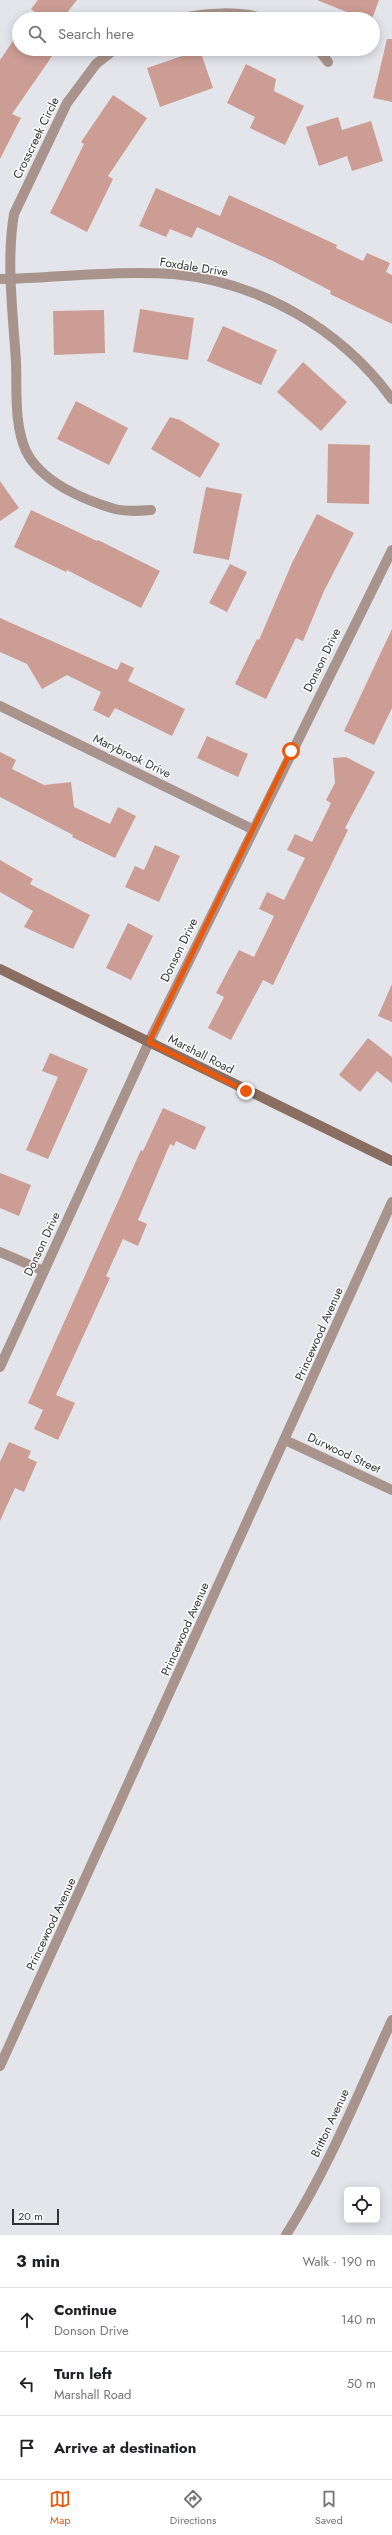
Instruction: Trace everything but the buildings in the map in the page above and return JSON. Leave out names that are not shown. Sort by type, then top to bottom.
[{"type":"street","name":"Crosscreek Circle","points":[[107,56],[91,70],[67,102],[20,199],[11,233],[11,279],[20,434],[30,457],[41,471],[73,492],[116,509],[132,511],[152,510]]},
{"type":"street","points":[[323,56],[328,62]]},
{"type":"street","name":"Foxdale Drive","points":[[0,279],[144,273],[173,274],[210,280],[243,289],[274,301],[335,339],[361,360],[392,399]]},
{"type":"street","name":"Donson Drive","points":[[0,1367],[149,1042],[252,829],[392,550]]},
{"type":"street","name":"Marybrook Drive","points":[[0,706],[252,829]]},
{"type":"street","name":"Marshall Road","points":[[0,969],[392,1161]]},
{"type":"street","name":"Princewood Avenue","points":[[0,2066],[392,1202]]},
{"type":"street","points":[[0,1252],[44,1271]]},
{"type":"street","name":"Durwood Street","points":[[285,1440],[392,1490]]},
{"type":"street","name":"Britton Avenue","points":[[286,2235],[305,2205],[329,2158],[392,2020]]},
{"type":"route","points":[[246,1091],[149,1042],[291,751]]}]
